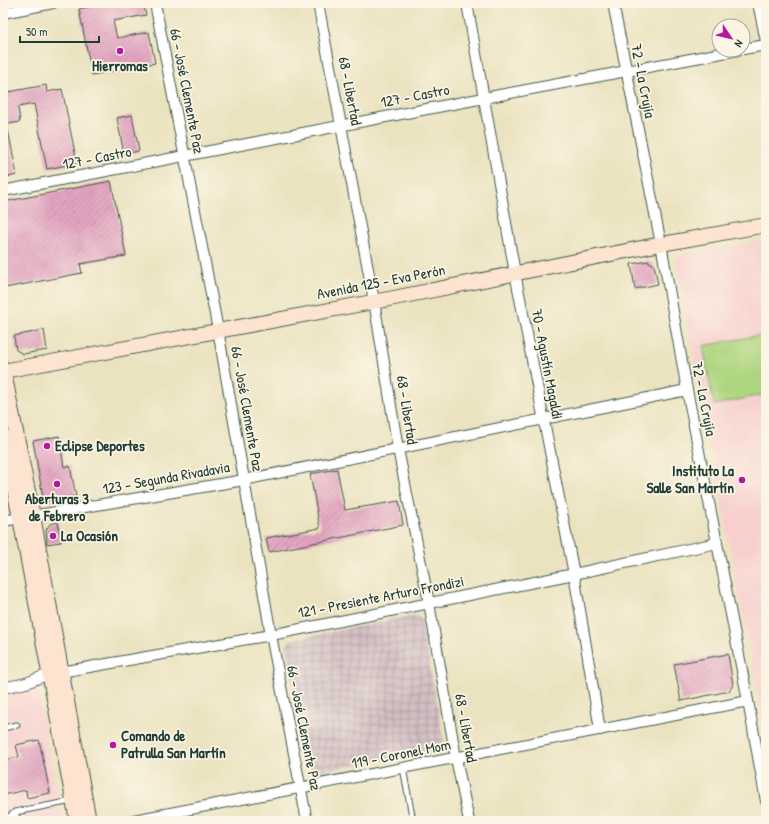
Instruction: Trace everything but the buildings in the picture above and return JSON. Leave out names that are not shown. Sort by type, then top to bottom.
[{"type":"main road","name":"Avenida 125 - Eva Perón","points":[[3,370],[374,301],[661,244],[766,225]]},
{"type":"main road","points":[[3,370],[26,517],[55,673],[89,821]]},
{"type":"main road","points":[[3,435],[26,517]]},
{"type":"main road","points":[[55,673],[72,801],[77,821]]},
{"type":"street","points":[[3,13],[53,3]]},
{"type":"street","name":"66 - José Clemente Paz","points":[[155,3],[218,330],[271,635],[306,821]]},
{"type":"street","name":"68 - Libertad","points":[[318,3],[374,301],[398,449],[429,603],[456,758],[469,821]]},
{"type":"street","name":"70 - Agustín Magaldi","points":[[467,3],[515,273],[574,574],[600,730]]},
{"type":"street","name":"72 - La Crujía","points":[[612,3],[661,244],[687,390],[766,800]]},
{"type":"street","points":[[758,3],[766,41]]},
{"type":"street","points":[[751,48],[766,45]]},
{"type":"street","name":"127 - Castro","points":[[3,191],[711,55]]},
{"type":"street","name":"123 - Segunda Rivadavia","points":[[3,521],[244,480],[687,390]]},
{"type":"street","name":"121 - Presiente Arturo Frondizi","points":[[3,688],[26,683],[55,673],[271,635],[574,574],[717,543]]},
{"type":"street","name":"119 - Coronel Mom","points":[[129,821],[748,701]]},
{"type":"lane","points":[[3,728],[17,725]]},
{"type":"lane","points":[[403,768],[413,821]]},
{"type":"lane","points":[[3,818],[9,817],[15,812],[72,801]]},
{"type":"lane","points":[[15,812],[18,821]]},
{"type":"shaded area","name":"Instituto La Salle San Martín","points":[[766,239],[766,736],[675,261],[679,256]]},
{"type":"shaded area","points":[[415,615],[421,619],[444,741],[439,749],[316,772],[310,768],[286,646],[290,640]]},
{"type":"shaded area","points":[[37,688],[58,795],[55,801],[57,809],[61,811],[62,818],[60,821],[3,821],[3,695]]},
{"type":"green space","points":[[766,334],[766,394],[714,405],[703,346]]},
{"type":"place","name":"Hierromas","points":[[120,51]]},
{"type":"place","name":"Eclipse Deportes","points":[[47,446]]},
{"type":"place","name":"Instituto La Salle San Martín","points":[[742,480]]},
{"type":"place","name":"Aberturas 3 de Febrero","points":[[57,484]]},
{"type":"place","name":"La Ocasión","points":[[53,536]]},
{"type":"place","name":"Comando de Patrulla San Martín","points":[[113,745]]}]
